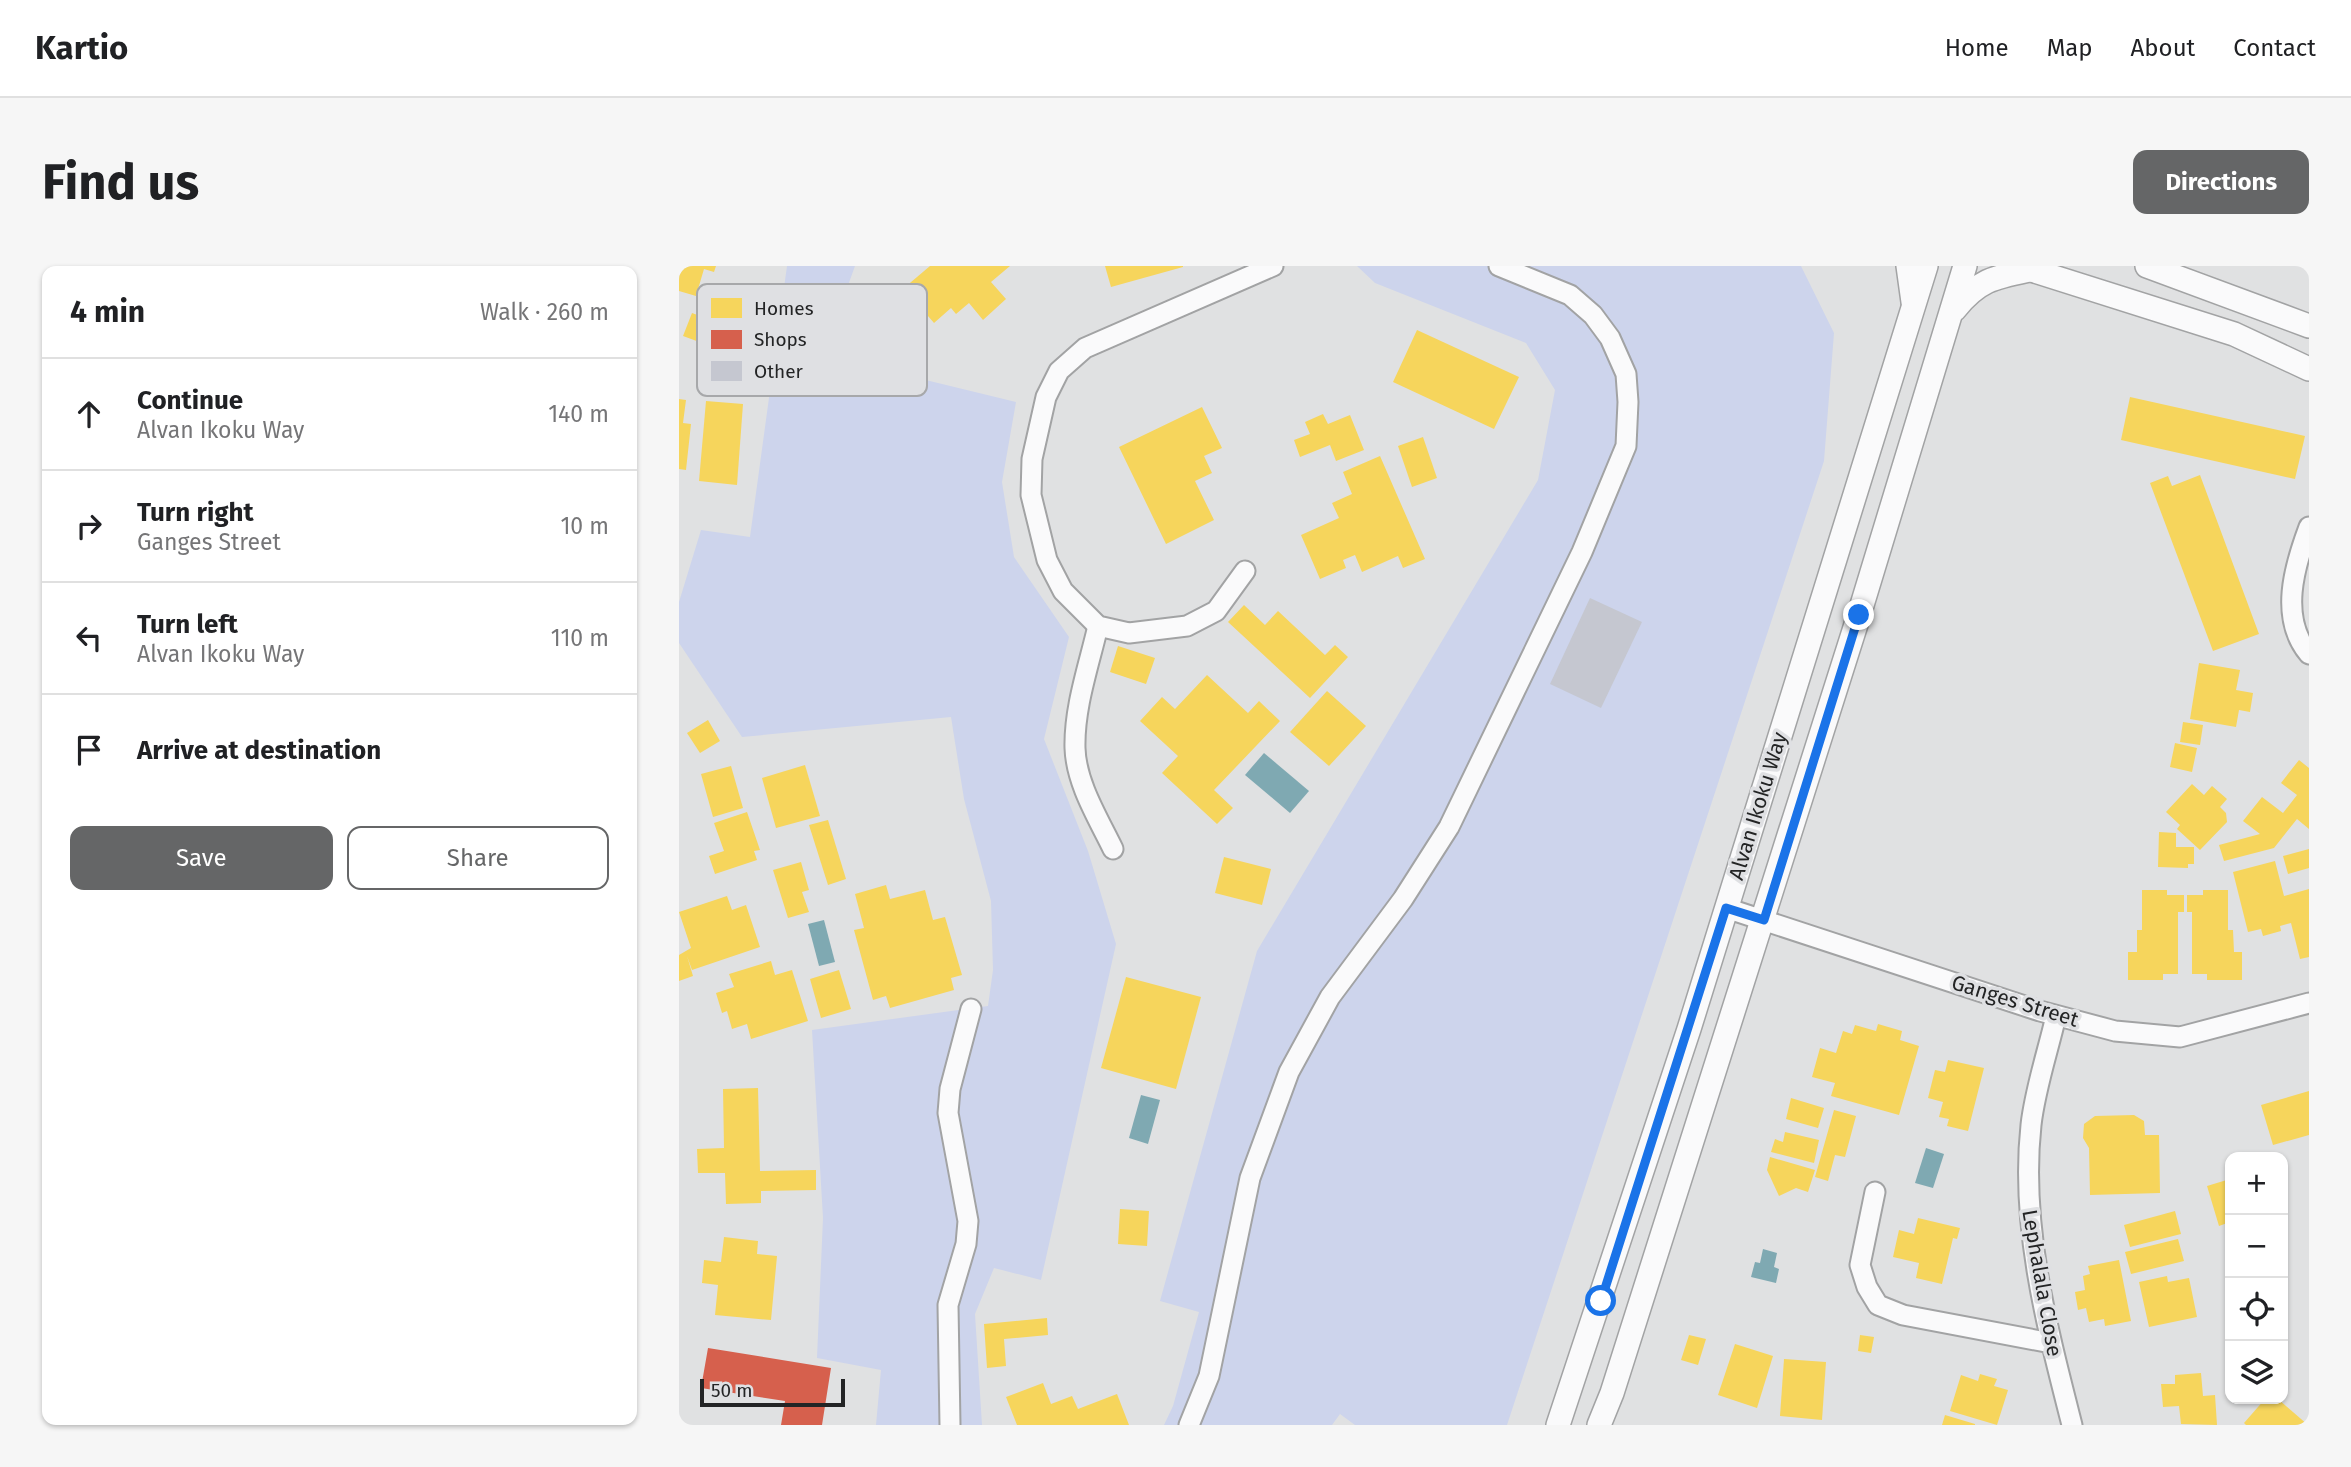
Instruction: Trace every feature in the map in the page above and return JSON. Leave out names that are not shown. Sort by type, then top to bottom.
[{"type":"street","points":[[1244,571],[1216,611],[1187,626],[1129,633],[1098,626],[1063,591],[1047,560],[1031,495],[1032,459],[1046,397],[1059,371],[1085,348],[1273,266]]},
{"type":"street","points":[[1189,1425],[1209,1376],[1250,1178],[1289,1072],[1330,997],[1403,899],[1449,827],[1582,552],[1626,446],[1626,374],[1611,338],[1593,315],[1570,295],[1499,266]]},
{"type":"street","points":[[1908,266],[1914,308]]},
{"type":"street","name":"Alvan Ikoku Way","points":[[1558,1425],[1580,1367],[1726,908],[1926,266]]},
{"type":"street","name":"Alvan Ikoku Way","points":[[1599,1425],[1764,920],[1965,266]]},
{"type":"street","points":[[2147,266],[2309,326]]},
{"type":"street","points":[[1949,317],[1974,287],[2024,268],[2234,334],[2309,369]]},
{"type":"street","points":[[2309,527],[2290,603],[2291,623],[2309,654]]},
{"type":"street","points":[[1098,626],[1078,711],[1075,750],[1084,786],[1113,849]]},
{"type":"street","name":"Ganges Street","points":[[1726,908],[2056,1016],[2115,1031],[2180,1037],[2309,1003]]},
{"type":"street","points":[[950,1425],[948,1305],[966,1244],[968,1221],[948,1113],[950,1089],[971,1009]]},
{"type":"street","name":"Lephalala Close","points":[[2056,1016],[2031,1122],[2028,1210],[2051,1343],[2072,1425]]},
{"type":"street","points":[[1875,1192],[1860,1265],[1867,1287],[1878,1305],[1903,1315],[2051,1343]]},
{"type":"shaded area","points":[[787,266],[855,266],[849,284],[785,284]]},
{"type":"shaded area","points":[[1357,266],[1801,266],[1834,333],[1824,461],[1507,1425],[1355,1425],[1340,1414],[1332,1425],[1164,1425],[1173,1406],[1199,1312],[1160,1301],[1257,951],[1538,480],[1555,390],[1526,343],[1375,283]]},
{"type":"shaded area","points":[[927,380],[1016,402],[1002,482],[1014,557],[1069,637],[1044,739],[1088,851],[1116,944],[1041,1280],[994,1268],[975,1314],[982,1425],[876,1425],[881,1370],[817,1358],[823,1218],[812,1030],[988,1006],[993,970],[991,901],[964,799],[951,717],[742,737],[679,643],[679,602],[701,530],[750,537],[769,396],[927,396]]},
{"type":"shaded area","points":[[1264,753],[1309,791],[1290,813],[1245,775]]},
{"type":"shaded area","points":[[824,920],[835,962],[819,966],[808,924]]},
{"type":"shaded area","points":[[1141,1095],[1160,1100],[1148,1144],[1129,1138]]},
{"type":"shaded area","points":[[1926,1148],[1944,1154],[1933,1188],[1915,1183]]},
{"type":"shaded area","points":[[1763,1249],[1777,1253],[1774,1267],[1779,1269],[1776,1283],[1751,1277],[1755,1262],[1760,1263]]},
{"type":"building: Homes","points":[[679,266],[716,266],[714,272],[704,269],[700,284],[697,284],[696,296],[679,291]]},
{"type":"building: Homes","points":[[930,266],[1010,266],[991,282],[1006,299],[983,320],[969,303],[956,314],[951,308],[934,323],[927,315],[927,284],[909,284]]},
{"type":"building: Homes","points":[[1105,266],[1183,266],[1183,267],[1111,287]]},
{"type":"building: Homes","points":[[692,313],[697,315],[697,341],[683,336]]},
{"type":"building: Homes","points":[[1417,330],[1519,377],[1494,429],[1393,382]]},
{"type":"building: Homes","points":[[2130,397],[2305,436],[2295,479],[2121,440]]},
{"type":"building: Homes","points":[[679,399],[686,400],[683,423],[691,424],[686,470],[679,469]]},
{"type":"building: Homes","points":[[706,401],[743,404],[737,485],[699,481]]},
{"type":"building: Homes","points":[[1202,407],[1222,448],[1204,456],[1212,473],[1195,481],[1214,520],[1166,544],[1119,447]]},
{"type":"building: Homes","points":[[1323,414],[1328,424],[1350,415],[1364,450],[1336,461],[1330,445],[1300,457],[1294,440],[1310,434],[1305,422]]},
{"type":"building: Homes","points":[[1423,437],[1437,478],[1412,487],[1398,446]]},
{"type":"building: Homes","points":[[1380,456],[1425,559],[1403,568],[1398,556],[1362,572],[1355,555],[1343,560],[1346,568],[1320,579],[1301,535],[1339,518],[1332,503],[1352,494],[1343,472]]},
{"type":"building: Homes","points":[[2200,475],[2259,634],[2213,651],[2150,483],[2168,476],[2172,486]]},
{"type":"building: Homes","points":[[1244,605],[1265,625],[1278,611],[1325,655],[1335,645],[1348,657],[1310,698],[1228,622]]},
{"type":"building: Homes","points":[[1118,646],[1155,658],[1146,684],[1110,672]]},
{"type":"building: Homes","points":[[2199,663],[2240,670],[2236,690],[2253,693],[2250,712],[2239,710],[2236,727],[2190,719]]},
{"type":"building: Homes","points":[[1207,675],[1248,713],[1259,701],[1280,721],[1214,790],[1233,808],[1217,824],[1162,773],[1178,756],[1140,721],[1162,697],[1175,709]]},
{"type":"building: Homes","points":[[1327,691],[1366,726],[1329,766],[1290,732]]},
{"type":"building: Homes","points":[[708,720],[720,741],[700,753],[687,733]]},
{"type":"building: Homes","points":[[2183,722],[2203,725],[2200,745],[2180,742]]},
{"type":"building: Homes","points":[[2175,743],[2197,748],[2192,772],[2170,767]]},
{"type":"building: Homes","points":[[2299,760],[2309,768],[2309,829],[2297,819],[2274,848],[2224,861],[2219,845],[2260,834],[2243,821],[2262,797],[2283,813],[2297,795],[2281,783]]},
{"type":"building: Homes","points":[[805,765],[820,816],[776,828],[762,778]]},
{"type":"building: Homes","points":[[731,766],[743,808],[713,817],[701,774]]},
{"type":"building: Homes","points":[[2192,784],[2204,795],[2212,786],[2227,799],[2220,807],[2226,813],[2227,822],[2200,850],[2177,829],[2180,825],[2166,812]]},
{"type":"building: Homes","points":[[747,812],[760,850],[754,851],[757,860],[715,874],[709,856],[724,851],[714,823]]},
{"type":"building: Homes","points":[[828,820],[846,879],[828,885],[809,825]]},
{"type":"building: Homes","points":[[2159,832],[2176,833],[2176,847],[2194,847],[2194,864],[2188,864],[2188,868],[2158,867]]},
{"type":"building: Homes","points":[[2309,849],[2309,868],[2288,874],[2283,856]]},
{"type":"building: Homes","points":[[1224,857],[1271,869],[1262,905],[1215,893]]},
{"type":"building: Homes","points":[[2275,861],[2284,896],[2309,889],[2309,957],[2300,959],[2291,923],[2280,926],[2281,931],[2263,936],[2261,929],[2248,932],[2233,872]]},
{"type":"building: Homes","points":[[801,862],[809,890],[802,892],[809,912],[788,918],[773,870]]},
{"type":"building: Homes","points":[[886,885],[890,899],[925,890],[933,920],[945,917],[962,975],[951,978],[954,990],[890,1008],[886,996],[873,1000],[854,930],[864,928],[855,894]]},
{"type":"building: Homes","points":[[2142,890],[2167,890],[2167,895],[2184,895],[2184,912],[2178,912],[2178,974],[2163,974],[2163,980],[2128,980],[2128,952],[2137,952],[2137,930],[2142,930]]},
{"type":"building: Homes","points":[[2203,890],[2228,890],[2228,930],[2233,930],[2234,952],[2242,952],[2242,980],[2207,980],[2207,974],[2192,974],[2192,912],[2187,912],[2187,895],[2203,895]]},
{"type":"building: Homes","points":[[727,896],[732,910],[746,905],[760,947],[692,970],[687,956],[693,976],[679,981],[679,955],[691,948],[679,912]]},
{"type":"building: Homes","points":[[771,961],[775,975],[792,970],[808,1021],[751,1039],[747,1024],[732,1029],[727,1011],[722,1013],[716,993],[734,987],[729,974]]},
{"type":"building: Homes","points":[[839,970],[851,1009],[821,1018],[810,979]]},
{"type":"building: Homes","points":[[1126,977],[1201,997],[1176,1089],[1101,1068]]},
{"type":"building: Homes","points":[[1878,1024],[1902,1031],[1900,1040],[1919,1046],[1899,1115],[1831,1096],[1835,1083],[1812,1077],[1820,1048],[1836,1053],[1843,1031],[1852,1034],[1855,1025],[1876,1031]]},
{"type":"building: Homes","points":[[1948,1060],[1984,1068],[1968,1131],[1947,1126],[1949,1119],[1939,1117],[1943,1102],[1928,1098],[1935,1070],[1945,1072]]},
{"type":"building: Homes","points":[[758,1088],[760,1171],[816,1170],[816,1190],[761,1191],[761,1203],[726,1204],[725,1173],[698,1173],[697,1149],[724,1148],[723,1089]]},
{"type":"building: Homes","points":[[2309,1091],[2309,1135],[2273,1145],[2261,1105]]},
{"type":"building: Homes","points":[[1791,1098],[1824,1108],[1818,1128],[1786,1119]]},
{"type":"building: Homes","points":[[1834,1110],[1856,1116],[1845,1157],[1835,1155],[1828,1181],[1815,1177]]},
{"type":"building: Homes","points":[[2134,1115],[2144,1121],[2145,1135],[2159,1135],[2160,1193],[2090,1195],[2089,1148],[2083,1138],[2084,1124],[2095,1116]]},
{"type":"building: Homes","points":[[1785,1132],[1819,1140],[1814,1163],[1771,1152],[1775,1139],[1783,1142]]},
{"type":"building: Homes","points":[[1770,1157],[1815,1170],[1808,1192],[1796,1188],[1779,1196],[1767,1170]]},
{"type":"building: Homes","points":[[2225,1181],[2225,1224],[2219,1226],[2207,1186]]},
{"type":"building: Homes","points":[[1120,1209],[1149,1211],[1147,1246],[1118,1244]]},
{"type":"building: Homes","points":[[2175,1211],[2181,1234],[2130,1247],[2124,1225]]},
{"type":"building: Homes","points":[[1918,1218],[1960,1228],[1957,1239],[1953,1238],[1942,1284],[1916,1278],[1919,1263],[1893,1257],[1899,1230],[1914,1234]]},
{"type":"building: Homes","points":[[724,1237],[758,1241],[757,1254],[777,1256],[771,1320],[715,1315],[718,1285],[702,1283],[704,1260],[721,1262]]},
{"type":"building: Homes","points":[[2178,1239],[2184,1261],[2131,1274],[2125,1252]]},
{"type":"building: Homes","points":[[2119,1260],[2131,1321],[2105,1326],[2104,1319],[2089,1322],[2086,1308],[2078,1310],[2075,1292],[2085,1290],[2083,1276],[2090,1274],[2088,1266]]},
{"type":"building: Homes","points":[[2167,1276],[2168,1282],[2189,1278],[2197,1317],[2149,1327],[2139,1282]]},
{"type":"building: Homes","points":[[1047,1318],[1048,1335],[1004,1339],[1006,1366],[987,1368],[984,1324]]},
{"type":"building: Homes","points":[[1689,1335],[1706,1339],[1698,1365],[1681,1360]]},
{"type":"building: Homes","points":[[1860,1335],[1874,1337],[1871,1353],[1858,1351]]},
{"type":"building: Homes","points":[[1735,1344],[1773,1356],[1757,1408],[1718,1395]]},
{"type":"building: Homes","points":[[1784,1359],[1826,1362],[1822,1420],[1780,1416]]},
{"type":"building: Homes","points":[[2201,1373],[2203,1396],[2215,1395],[2217,1425],[2181,1424],[2179,1406],[2163,1407],[2161,1384],[2175,1384],[2175,1375]]},
{"type":"building: Homes","points":[[1980,1374],[1997,1379],[1994,1386],[2008,1390],[1997,1425],[1950,1411],[1961,1375],[1978,1381]]},
{"type":"building: Homes","points":[[1043,1383],[1051,1404],[1072,1396],[1078,1409],[1117,1394],[1129,1425],[1017,1425],[1006,1397]]},
{"type":"building: Homes","points":[[2261,1404],[2284,1404],[2308,1425],[2246,1425],[2244,1423]]},
{"type":"building: Homes","points":[[1945,1415],[1975,1424],[1975,1425],[1942,1425]]},
{"type":"building: Shops","points":[[708,1348],[831,1368],[822,1425],[781,1425],[785,1401],[701,1388]]},
{"type":"building: Other","points":[[1590,598],[1642,622],[1601,708],[1550,684]]},
{"type":"route","points":[[1601,1301],[1726,908],[1764,920],[1859,615]]}]
